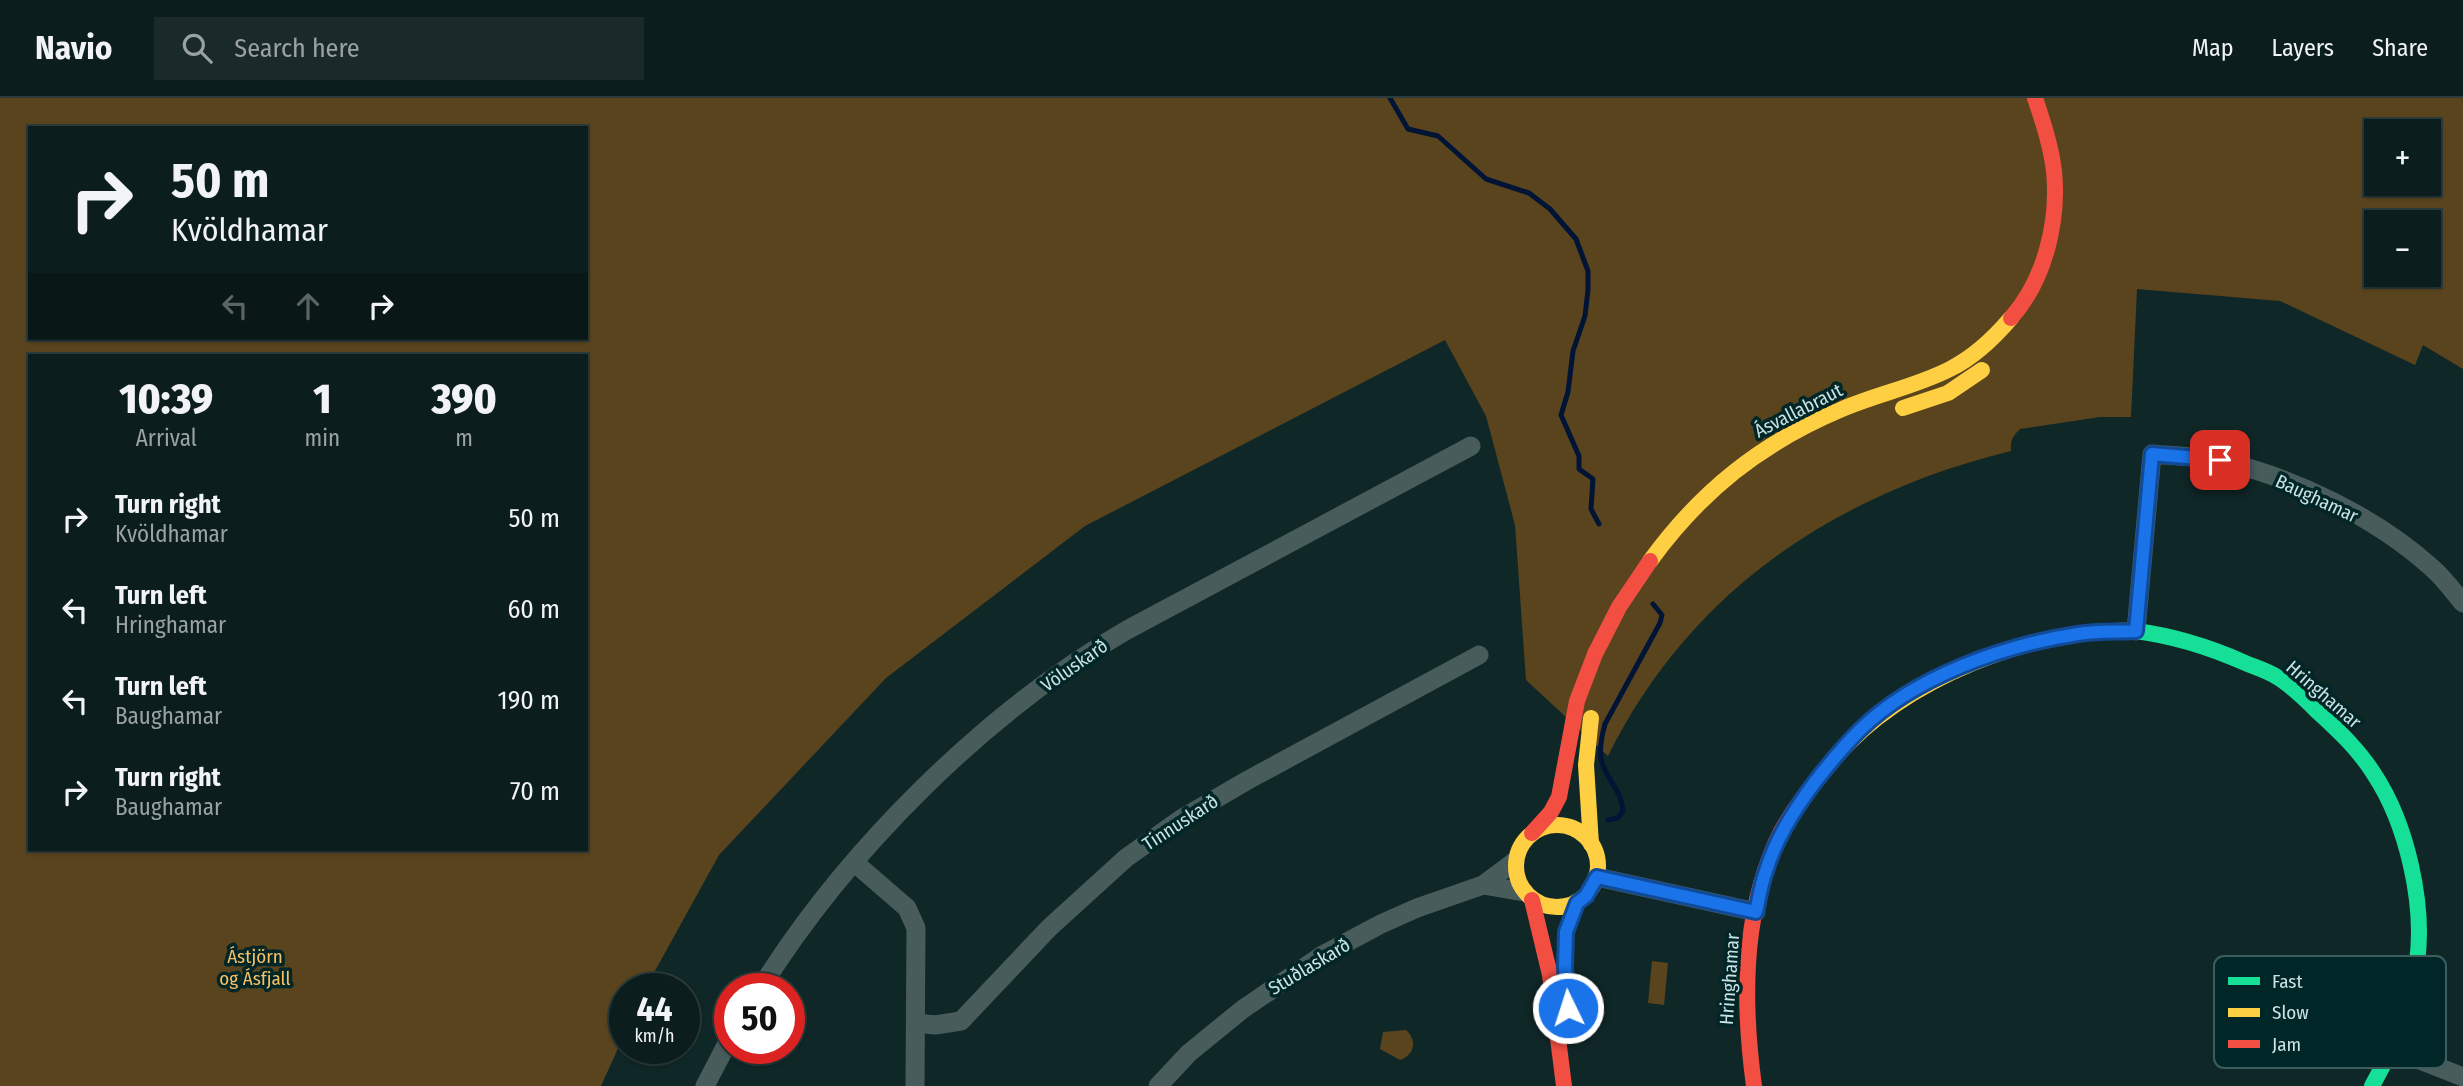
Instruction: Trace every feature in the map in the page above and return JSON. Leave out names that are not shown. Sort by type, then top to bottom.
[{"type":"main road","name":"Ásvallabraut","points":[[1532,833],[1555,806],[1578,699],[1595,655],[1639,574],[1679,522],[1710,491],[1779,440],[1844,408],[1919,383],[1961,363],[1997,334],[2020,306],[2039,275],[2053,229],[2056,206],[2053,160],[2043,116],[2035,98]]},
{"type":"main road","points":[[2030,320],[2058,262],[2071,203]]},
{"type":"main road","points":[[1885,413],[1948,393],[1997,358]]},
{"type":"main road","points":[[1641,603],[1661,573]]},
{"type":"main road","points":[[1528,896],[1554,908],[1577,903],[1586,896],[1597,877],[1598,865],[1591,844],[1586,738],[1608,664],[1628,625]]},
{"type":"main road","name":"Hringhamar","points":[[1754,1086],[1749,1058],[1746,1007],[1751,940],[1770,861],[1778,840],[1800,803],[1862,728],[1896,701],[1966,664],[2017,648],[2078,634],[2136,631],[2213,648],[2279,677],[2339,730],[2381,785],[2410,854],[2420,923],[2417,956]]},
{"type":"main road","points":[[1564,1086],[1550,975],[1528,896],[1518,883],[1515,861],[1524,841],[1532,833],[1545,827],[1559,825],[1572,828],[1584,835],[1591,844]]},
{"type":"main road","points":[[1577,903],[1566,932],[1565,967],[1579,1086]]},
{"type":"main road","name":"Hringhamar","points":[[2372,1086],[2383,1068]]},
{"type":"street","name":"Völuskarð","points":[[771,973],[823,899],[913,798],[962,752],[1018,706],[1097,647],[1471,446]]},
{"type":"street","name":"Baughamar","points":[[2136,631],[2152,454],[2220,460],[2263,472],[2325,499],[2383,529],[2432,568],[2463,603]]},
{"type":"street","name":"Tinnuskarð","points":[[916,1023],[950,1024],[961,1021],[1072,905],[1126,858],[1181,819],[1479,655]]},
{"type":"street","name":"Stuðlaskarð","points":[[1158,1086],[1189,1053],[1223,1025],[1262,994],[1321,956],[1417,908],[1483,885],[1515,861]]},
{"type":"street","points":[[855,863],[907,908],[916,928],[915,1086]]},
{"type":"street","points":[[1597,877],[1756,912]]},
{"type":"street","name":"Stuðlaskarð","points":[[1483,885],[1528,896]]},
{"type":"street","points":[[705,1086],[716,1064]]},
{"type":"street","points":[[2440,1068],[2463,1077]]},
{"type":"green space","name":"Ástjörn og Ásfjall","points":[[0,98],[2463,98],[2463,369],[2423,345],[2415,365],[2280,301],[2137,289],[2131,417],[2100,417],[2020,429],[2012,438],[2011,451],[1947,470],[1885,494],[1828,523],[1774,558],[1725,598],[1681,645],[1642,697],[1608,756],[1526,680],[1515,525],[1486,416],[1445,340],[1085,526],[886,678],[719,855],[654,973],[609,973],[611,1064],[601,1086],[0,1086]]},
{"type":"green space","points":[[1652,961],[1668,963],[1664,1005],[1648,1003]]},
{"type":"green space","points":[[1406,1030],[1410,1034],[1413,1047],[1405,1058],[1400,1060],[1380,1049],[1383,1032]]},
{"type":"waterway","points":[[1390,98],[1408,129],[1438,136],[1486,179],[1529,193],[1550,209],[1576,239],[1588,271],[1588,290],[1585,316],[1573,351],[1568,392],[1561,415],[1579,456],[1579,469],[1593,479],[1591,509],[1599,524]]},
{"type":"waterway","points":[[1608,820],[1618,818],[1623,811],[1620,797],[1601,759],[1602,737],[1605,724],[1660,623],[1662,615],[1653,604]]},
{"type":"traffic: fast","points":[[2136,631],[2204,647],[2264,670],[2303,697],[2348,741],[2368,765],[2386,794],[2404,840],[2416,890],[2418,956]]},
{"type":"traffic: fast","points":[[2372,1086],[2381,1068]]},
{"type":"traffic: slow","points":[[1650,561],[1711,491],[1758,454],[1811,423],[1840,410],[1950,369],[1983,346],[2011,318]]},
{"type":"traffic: slow","points":[[1903,408],[1948,393],[1982,370]]},
{"type":"traffic: slow","points":[[1835,758],[1862,730],[1895,705],[1932,682],[1972,663],[2014,648],[2056,638],[2097,632],[2136,631]]},
{"type":"traffic: slow","points":[[1591,718],[1586,765],[1591,844]]},
{"type":"traffic: slow","points":[[1557,825],[1573,828],[1586,837],[1595,850],[1598,866],[1595,882],[1586,895],[1573,904],[1557,907],[1541,904],[1528,895],[1519,882],[1516,866],[1519,850],[1528,837],[1541,828],[1557,825]]},
{"type":"traffic: slow","points":[[1566,990],[1566,931],[1577,903]]},
{"type":"traffic: jam","points":[[2011,318],[2033,286],[2052,229],[2055,190],[2053,162],[2035,98]]},
{"type":"traffic: jam","points":[[1532,833],[1551,812],[1559,797],[1577,701],[1595,654],[1619,607],[1650,561]]},
{"type":"traffic: jam","points":[[1754,1086],[1747,993],[1751,931],[1757,901],[1765,871],[1788,819],[1835,758]]},
{"type":"traffic: jam","points":[[1532,900],[1550,975],[1564,1086]]},
{"type":"route","points":[[1568,1008],[1566,932],[1577,903],[1593,887],[1597,877],[1756,912],[1766,871],[1778,840],[1800,803],[1862,728],[1896,701],[1966,664],[2017,648],[2078,634],[2136,631],[2152,454],[2220,460]]}]
